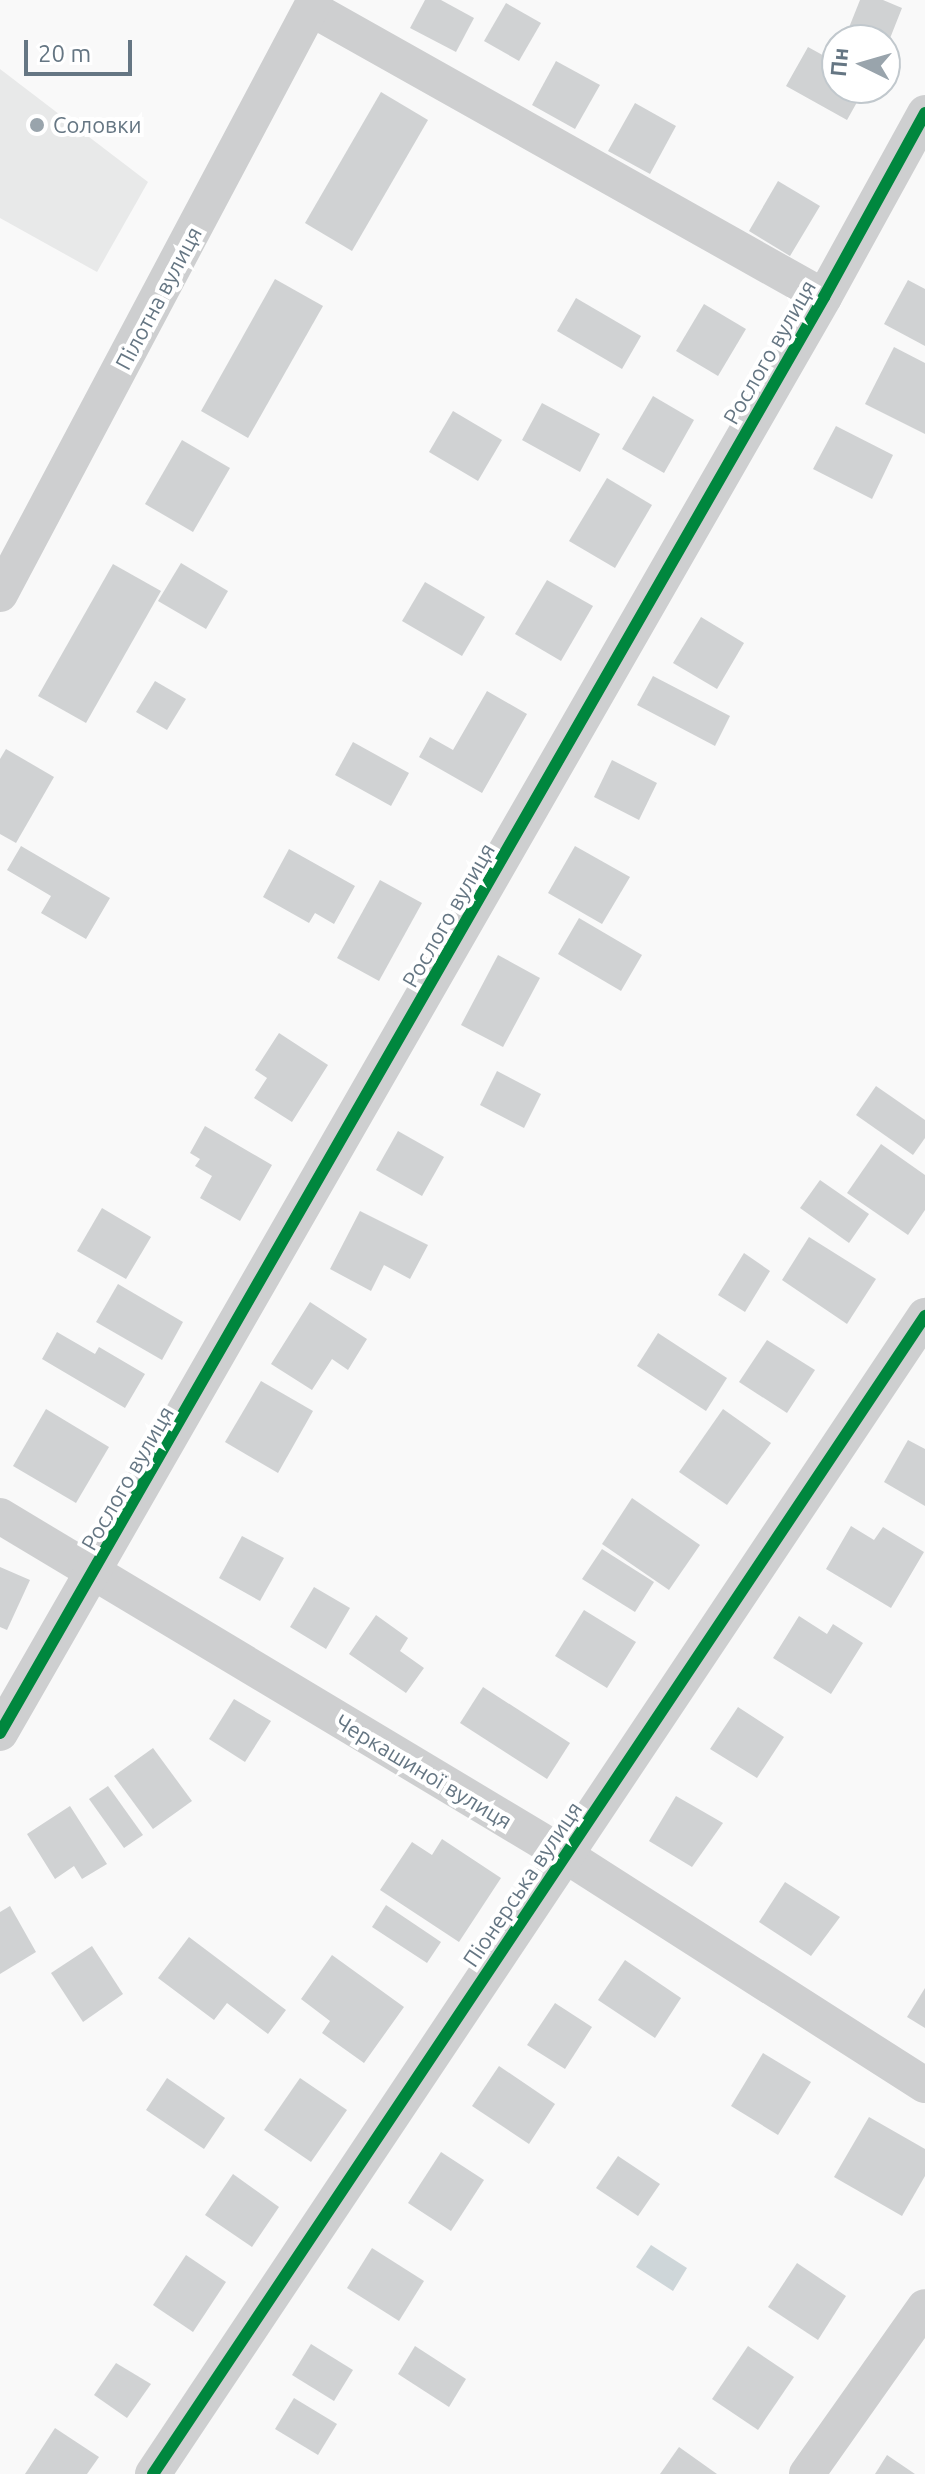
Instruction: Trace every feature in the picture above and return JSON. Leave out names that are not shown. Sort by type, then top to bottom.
[{"type":"street","points":[[313,5],[824,297]]},
{"type":"street","name":"Пілотна вулиця","points":[[0,594],[313,5]]},
{"type":"street","name":"Рослого вулиця","points":[[0,1733],[94,1575],[824,297],[925,113]]},
{"type":"street","name":"Піонерська вулиця","points":[[153,2474],[925,1316]]},
{"type":"street","name":"Черкашиної вулиця","points":[[0,1516],[565,1855],[925,2085]]},
{"type":"street","points":[[807,2474],[925,2307]]},
{"type":"shaded area","name":"Соловки","points":[[0,69],[148,182],[97,272],[0,218]]},
{"type":"shaded area","points":[[651,2245],[687,2268],[673,2291],[636,2267]]},
{"type":"building","points":[[425,0],[441,0],[474,18],[456,52],[410,28]]},
{"type":"building","points":[[860,0],[883,0],[902,8],[896,24],[850,24]]},
{"type":"building","points":[[506,3],[541,23],[519,61],[484,41]]},
{"type":"building","points":[[808,47],[821,54],[821,104],[856,104],[847,120],[786,86]]},
{"type":"building","points":[[556,61],[600,85],[575,129],[532,105]]},
{"type":"building","points":[[381,92],[428,120],[352,251],[305,223]]},
{"type":"building","points":[[635,103],[676,126],[650,174],[608,151]]},
{"type":"building","points":[[778,181],[820,206],[790,256],[749,231]]},
{"type":"building","points":[[275,279],[323,306],[248,438],[201,411]]},
{"type":"building","points":[[908,280],[925,289],[925,346],[884,324]]},
{"type":"building","points":[[576,298],[641,336],[622,369],[557,331]]},
{"type":"building","points":[[704,304],[746,329],[718,376],[676,351]]},
{"type":"building","points":[[894,347],[925,363],[925,434],[865,404]]},
{"type":"building","points":[[653,396],[694,420],[664,473],[622,449]]},
{"type":"building","points":[[542,403],[600,434],[580,472],[522,440]]},
{"type":"building","points":[[453,411],[502,440],[478,481],[429,452]]},
{"type":"building","points":[[836,426],[893,455],[872,499],[813,469]]},
{"type":"building","points":[[182,440],[230,468],[193,532],[145,504]]},
{"type":"building","points":[[607,478],[652,505],[615,568],[569,541]]},
{"type":"building","points":[[181,563],[228,591],[206,629],[158,601]]},
{"type":"building","points":[[113,564],[161,591],[86,723],[38,696]]},
{"type":"building","points":[[547,580],[593,606],[561,661],[515,634]]},
{"type":"building","points":[[425,582],[485,617],[462,656],[402,621]]},
{"type":"building","points":[[701,617],[744,643],[717,689],[673,663]]},
{"type":"building","points":[[653,676],[730,716],[715,746],[637,705]]},
{"type":"building","points":[[155,681],[186,699],[167,730],[136,712]]},
{"type":"building","points":[[487,691],[527,714],[482,793],[419,757],[430,737],[453,750]]},
{"type":"building","points":[[353,742],[409,773],[391,806],[335,775]]},
{"type":"building","points":[[6,749],[54,777],[16,843],[0,834],[0,759]]},
{"type":"building","points":[[612,760],[657,783],[639,820],[594,797]]},
{"type":"building","points":[[21,846],[110,898],[86,939],[41,913],[51,896],[7,870]]},
{"type":"building","points":[[575,846],[630,877],[602,924],[548,893]]},
{"type":"building","points":[[289,849],[355,886],[334,924],[315,913],[309,923],[263,897]]},
{"type":"building","points":[[380,880],[422,903],[379,981],[337,958]]},
{"type":"building","points":[[579,918],[642,955],[621,991],[558,954]]},
{"type":"building","points":[[498,955],[540,978],[503,1047],[461,1025]]},
{"type":"building","points":[[279,1033],[328,1065],[292,1122],[254,1098],[267,1078],[255,1070]]},
{"type":"building","points":[[497,1071],[541,1094],[524,1128],[480,1105]]},
{"type":"building","points":[[876,1086],[925,1120],[925,1138],[913,1155],[856,1115]]},
{"type":"building","points":[[205,1126],[272,1165],[240,1221],[200,1198],[212,1176],[195,1166],[200,1159],[190,1153]]},
{"type":"building","points":[[398,1131],[444,1157],[422,1196],[376,1170]]},
{"type":"building","points":[[881,1144],[925,1175],[925,1210],[908,1235],[847,1193]]},
{"type":"building","points":[[820,1180],[869,1214],[849,1243],[800,1208]]},
{"type":"building","points":[[102,1208],[151,1237],[126,1279],[77,1251]]},
{"type":"building","points":[[360,1211],[428,1245],[410,1279],[384,1265],[371,1291],[330,1269]]},
{"type":"building","points":[[809,1237],[876,1279],[847,1324],[782,1280]]},
{"type":"building","points":[[744,1253],[770,1271],[745,1312],[718,1295]]},
{"type":"building","points":[[118,1284],[183,1322],[162,1360],[96,1322]]},
{"type":"building","points":[[310,1302],[367,1339],[348,1370],[332,1359],[312,1390],[271,1364]]},
{"type":"building","points":[[57,1332],[95,1354],[99,1347],[145,1374],[125,1408],[42,1359]]},
{"type":"building","points":[[658,1333],[727,1378],[706,1411],[637,1366]]},
{"type":"building","points":[[767,1340],[815,1370],[787,1413],[739,1382]]},
{"type":"building","points":[[261,1381],[313,1411],[278,1473],[225,1442]]},
{"type":"building","points":[[46,1409],[109,1447],[76,1503],[13,1466]]},
{"type":"building","points":[[723,1409],[771,1443],[727,1505],[679,1472]]},
{"type":"building","points":[[908,1440],[925,1449],[925,1506],[884,1482]]},
{"type":"building","points":[[632,1498],[700,1545],[669,1590],[602,1544]]},
{"type":"building","points":[[851,1526],[874,1540],[883,1527],[924,1552],[891,1608],[826,1569]]},
{"type":"building","points":[[242,1536],[284,1558],[260,1601],[219,1578]]},
{"type":"building","points":[[602,1549],[654,1582],[635,1612],[582,1579]]},
{"type":"building","points":[[0,1567],[30,1580],[7,1630],[0,1627]]},
{"type":"building","points":[[314,1587],[350,1608],[326,1649],[290,1627]]},
{"type":"building","points":[[584,1610],[636,1642],[607,1688],[555,1656]]},
{"type":"building","points":[[376,1615],[408,1638],[400,1651],[424,1668],[406,1693],[349,1654]]},
{"type":"building","points":[[799,1616],[827,1634],[833,1624],[863,1643],[831,1694],[773,1658]]},
{"type":"building","points":[[483,1687],[570,1743],[547,1779],[460,1723]]},
{"type":"building","points":[[234,1699],[271,1721],[245,1762],[209,1739]]},
{"type":"building","points":[[738,1707],[784,1737],[757,1778],[710,1749]]},
{"type":"building","points":[[153,1748],[192,1801],[153,1829],[114,1776]]},
{"type":"building","points":[[108,1786],[143,1835],[124,1848],[89,1799]]},
{"type":"building","points":[[676,1796],[723,1823],[692,1867],[649,1841]]},
{"type":"building","points":[[70,1806],[107,1864],[82,1879],[74,1866],[55,1879],[27,1834]]},
{"type":"building","points":[[442,1839],[501,1878],[459,1942],[380,1890],[412,1842],[432,1855]]},
{"type":"building","points":[[785,1882],[840,1917],[811,1956],[759,1922]]},
{"type":"building","points":[[386,1905],[441,1942],[427,1963],[372,1927]]},
{"type":"building","points":[[10,1906],[36,1952],[0,1974],[0,1912]]},
{"type":"building","points":[[189,1937],[286,2010],[268,2034],[227,2003],[214,2020],[158,1978]]},
{"type":"building","points":[[92,1946],[123,1994],[83,2022],[51,1973]]},
{"type":"building","points":[[332,1955],[404,2007],[364,2063],[322,2033],[330,2021],[301,1999]]},
{"type":"building","points":[[625,1960],[681,1998],[655,2038],[598,2000]]},
{"type":"building","points":[[925,1988],[925,2028],[907,2017]]},
{"type":"building","points":[[555,2003],[592,2027],[565,2069],[527,2045]]},
{"type":"building","points":[[763,2053],[811,2082],[778,2135],[731,2106]]},
{"type":"building","points":[[499,2066],[555,2104],[529,2144],[472,2106]]},
{"type":"building","points":[[167,2078],[225,2118],[204,2149],[146,2110]]},
{"type":"building","points":[[300,2078],[347,2110],[311,2162],[264,2130]]},
{"type":"building","points":[[869,2117],[925,2149],[925,2176],[902,2216],[834,2177]]},
{"type":"building","points":[[441,2152],[484,2180],[451,2231],[408,2203]]},
{"type":"building","points":[[618,2156],[660,2184],[638,2216],[596,2188]]},
{"type":"building","points":[[233,2174],[279,2207],[252,2247],[205,2215]]},
{"type":"building","points":[[372,2248],[424,2281],[399,2321],[347,2288]]},
{"type":"building","points":[[186,2255],[226,2282],[193,2332],[153,2305]]},
{"type":"building","points":[[797,2263],[846,2296],[818,2340],[768,2307]]},
{"type":"building","points":[[311,2344],[353,2370],[334,2401],[292,2375]]},
{"type":"building","points":[[415,2346],[466,2379],[449,2407],[398,2374]]},
{"type":"building","points":[[748,2346],[794,2377],[758,2430],[712,2399]]},
{"type":"building","points":[[116,2363],[151,2384],[127,2418],[94,2395]]},
{"type":"building","points":[[294,2398],[337,2424],[318,2455],[275,2429]]},
{"type":"building","points":[[55,2428],[99,2457],[87,2474],[25,2474]]},
{"type":"building","points":[[679,2447],[717,2474],[660,2474]]},
{"type":"building","points":[[887,2455],[915,2474],[875,2474]]},
{"type":"cycle path","points":[[0,1733],[824,297],[925,113]]},
{"type":"cycle path","points":[[153,2474],[925,1316]]},
{"type":"place","name":"Соловки","points":[[37,125]]}]
